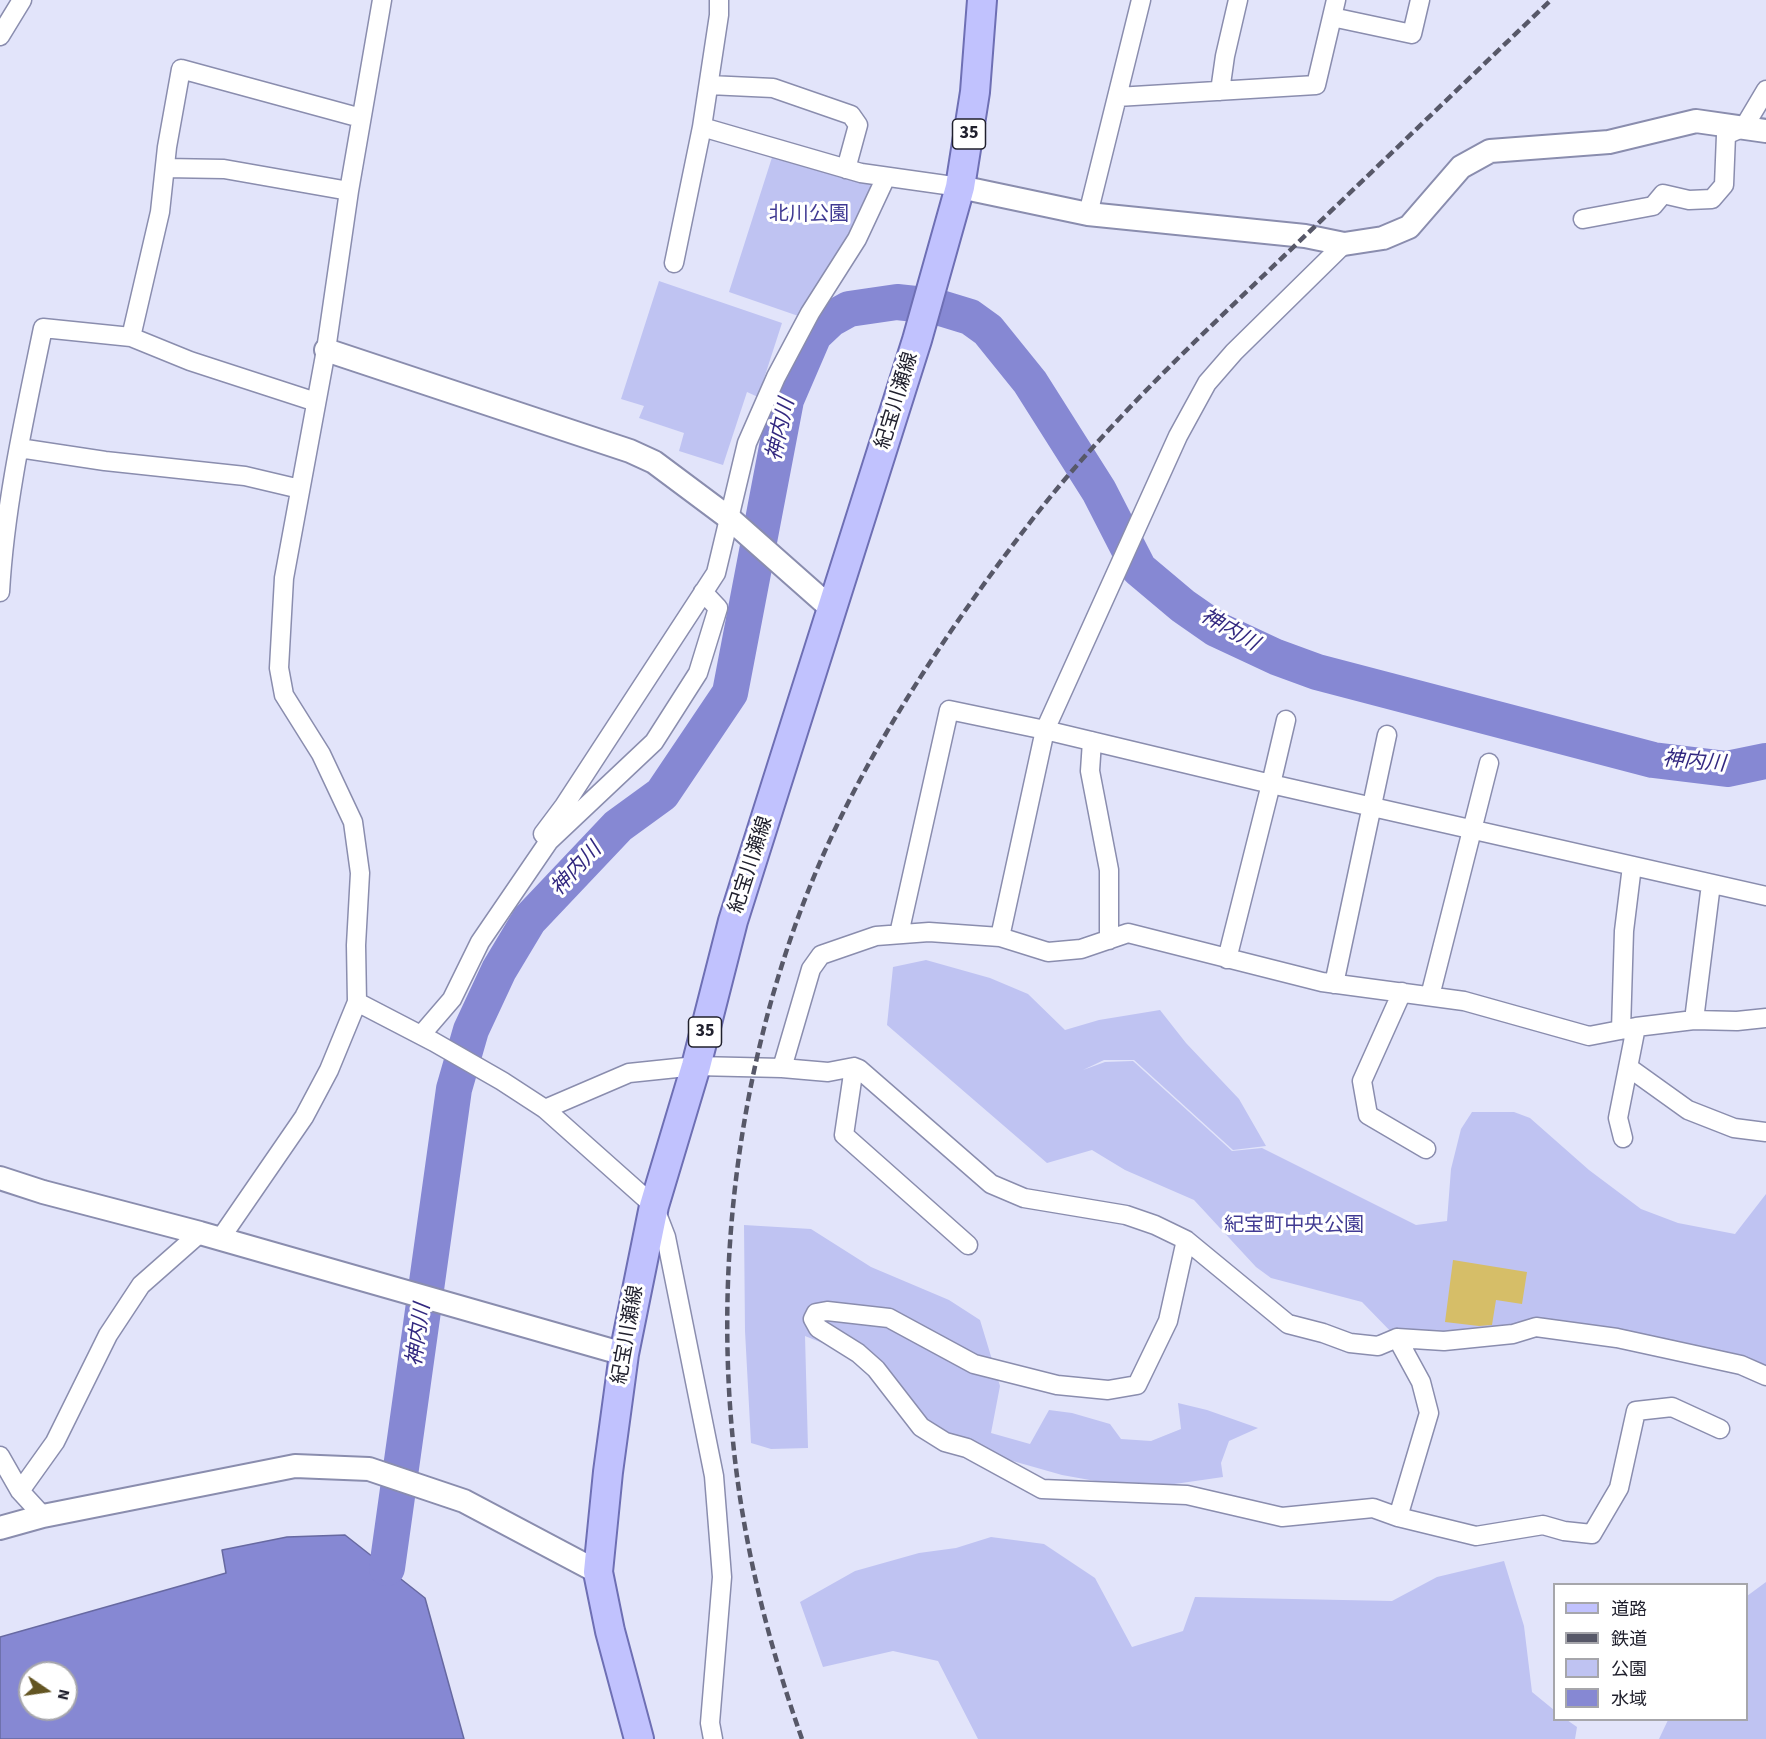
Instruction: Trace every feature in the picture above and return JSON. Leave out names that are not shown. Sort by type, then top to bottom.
[{"type":"main road","name":"紀宝川瀬線","points":[[639,1739],[610,1630],[598,1572],[608,1472],[624,1353],[654,1206],[696,1066],[734,921],[917,340],[960,186],[975,92],[982,0]]},
{"type":"street","points":[[0,36],[22,0]]},
{"type":"street","points":[[20,1491],[55,1442],[108,1335],[141,1285],[210,1236],[304,1117],[328,1070],[357,1002],[356,945],[360,873],[353,822],[321,754],[284,695],[279,668],[284,578],[326,350],[349,191],[382,0]]},
{"type":"street","points":[[674,263],[702,127],[719,15],[719,0]]},
{"type":"street","points":[[1088,213],[1141,0]]},
{"type":"street","points":[[1220,91],[1225,56],[1238,0]]},
{"type":"street","points":[[1117,97],[1316,85],[1334,9],[1412,34],[1420,0]]},
{"type":"street","points":[[131,337],[160,213],[181,69],[361,118]]},
{"type":"street","points":[[709,85],[773,88],[851,115],[858,125],[846,169]]},
{"type":"street","points":[[1755,129],[1766,90]]},
{"type":"street","points":[[702,127],[846,169],[886,177],[960,186],[1088,213],[1305,236],[1344,244],[1383,238],[1409,227],[1461,167],[1490,151],[1609,142],[1696,121],[1755,129]]},
{"type":"street","points":[[1583,219],[1653,206],[1663,194],[1689,200],[1712,199],[1724,185],[1726,135],[1755,129]]},
{"type":"street","points":[[165,168],[224,169],[349,191]]},
{"type":"street","points":[[549,842],[543,834],[564,806],[716,573],[747,443],[776,377],[810,313],[857,239],[886,177]]},
{"type":"street","points":[[1000,937],[1045,730],[1178,436],[1206,383],[1234,352],[1344,244]]},
{"type":"street","points":[[0,592],[2,558],[19,448],[44,328],[131,337],[190,361],[316,402]]},
{"type":"street","points":[[326,350],[630,451],[654,462],[729,518],[833,610]]},
{"type":"street","points":[[19,448],[105,461],[245,476],[300,489]]},
{"type":"street","points":[[427,1038],[452,999],[480,942],[549,842],[654,742],[698,673],[718,608],[703,592]]},
{"type":"street","points":[[899,934],[949,710],[1045,730],[1271,784],[1766,896]]},
{"type":"street","points":[[1227,959],[1286,720]]},
{"type":"street","points":[[1334,984],[1388,735]]},
{"type":"street","points":[[1092,741],[1090,771],[1109,870],[1109,940]]},
{"type":"street","points":[[1430,996],[1489,763]]},
{"type":"street","points":[[1623,1138],[1618,1118],[1628,1067],[1624,931],[1632,866]]},
{"type":"street","points":[[1694,1020],[1711,884]]},
{"type":"street","points":[[782,1068],[811,969],[822,955],[876,936],[928,932],[1000,937],[1048,952],[1081,949],[1128,933],[1334,984],[1464,1001],[1589,1036],[1694,1020],[1737,1021],[1766,1018]]},
{"type":"street","points":[[1402,992],[1362,1081],[1368,1115],[1426,1149]]},
{"type":"street","points":[[357,1002],[427,1038],[502,1081],[545,1109],[654,1206],[666,1237],[714,1476],[722,1577],[710,1723],[713,1739]]},
{"type":"street","points":[[545,1109],[629,1073],[696,1066],[782,1068],[828,1072],[854,1067],[991,1184],[1024,1198],[1126,1215],[1155,1225],[1186,1240],[1288,1324],[1350,1343],[1378,1346],[1397,1338],[1444,1341],[1513,1334],[1536,1327],[1635,1342],[1742,1365],[1766,1376]]},
{"type":"street","points":[[854,1067],[844,1135],[968,1245]]},
{"type":"street","points":[[1628,1067],[1688,1110],[1734,1128],[1766,1132]]},
{"type":"street","points":[[0,1178],[43,1192],[210,1236],[624,1353]]},
{"type":"street","points":[[1186,1240],[1168,1321],[1137,1385],[1108,1390],[1057,1385],[974,1364],[889,1318],[827,1311],[816,1313],[813,1320],[818,1328],[858,1353],[876,1369],[921,1427],[945,1442],[967,1448],[1042,1489],[1187,1495],[1282,1517],[1373,1508],[1398,1517],[1476,1536],[1543,1525],[1564,1531],[1593,1534],[1618,1488],[1636,1411],[1672,1407],[1720,1429]]},
{"type":"street","points":[[1397,1338],[1421,1382],[1429,1413],[1398,1517]]},
{"type":"street","points":[[0,1456],[20,1491],[43,1516]]},
{"type":"street","points":[[0,1528],[43,1516],[295,1466],[369,1469],[464,1501],[598,1572]]},
{"type":"green space","name":"北川公園","points":[[775,148],[886,177],[807,319],[729,292]]},
{"type":"green space","points":[[659,281],[782,323],[758,397],[747,392],[723,465],[679,451],[684,433],[639,418],[644,406],[621,399]]},
{"type":"green space","name":"紀宝町中央公園","points":[[926,960],[990,978],[1028,994],[1065,1030],[1099,1020],[1160,1010],[1186,1043],[1239,1099],[1266,1146],[1233,1150],[1134,1060],[1104,1060],[1083,1070],[1105,1062],[1133,1061],[1232,1151],[1262,1148],[1416,1225],[1447,1221],[1451,1169],[1461,1129],[1472,1112],[1514,1112],[1530,1118],[1589,1170],[1641,1209],[1678,1223],[1735,1234],[1766,1194],[1766,1368],[1541,1328],[1397,1338],[1362,1302],[1271,1278],[1256,1267],[1194,1200],[1125,1170],[1092,1150],[1047,1163],[887,1025],[893,967]]},
{"type":"green space","points":[[744,1225],[811,1229],[871,1267],[949,1300],[980,1320],[1000,1386],[991,1433],[1030,1444],[1049,1410],[1072,1413],[1110,1424],[1121,1439],[1151,1441],[1181,1429],[1178,1403],[1207,1410],[1258,1428],[1229,1441],[1221,1463],[1223,1477],[1140,1489],[1062,1475],[967,1448],[916,1420],[865,1360],[805,1336],[808,1448],[771,1449],[751,1443],[745,1331]]},
{"type":"green space","points":[[991,1537],[1044,1544],[1095,1578],[1132,1647],[1183,1631],[1195,1597],[1392,1601],[1437,1577],[1504,1561],[1524,1626],[1532,1692],[1553,1709],[1553,1721],[1568,1721],[1577,1727],[1575,1739],[978,1739],[938,1661],[893,1651],[823,1667],[800,1602],[855,1571],[919,1553],[956,1548]]},
{"type":"green space","points":[[1766,1582],[1766,1739],[1659,1739],[1668,1721],[1748,1721],[1748,1595]]},
{"type":"water","points":[[345,1535],[425,1598],[464,1739],[0,1739],[0,1637],[226,1573],[222,1550],[287,1537]]},
{"type":"building","points":[[1453,1260],[1527,1272],[1522,1304],[1496,1300],[1492,1325],[1479,1326],[1445,1322]]},
{"type":"waterway","name":"神内川","points":[[387,1568],[454,1089],[471,1030],[499,970],[529,920],[618,826],[662,794],[730,693],[786,400],[814,335],[831,319],[849,309],[897,302],[934,306],[970,317],[988,330],[1030,382],[1099,491],[1139,569],[1183,606],[1216,629],[1276,657],[1317,672],[1653,760],[1727,769],[1766,761]]},
{"type":"railway","points":[[802,1739],[768,1632],[744,1522],[733,1439],[728,1355],[728,1270],[735,1185],[748,1101],[766,1018],[791,938],[821,860],[863,774],[913,688],[996,567],[1054,492],[1149,387],[1551,0]]}]
